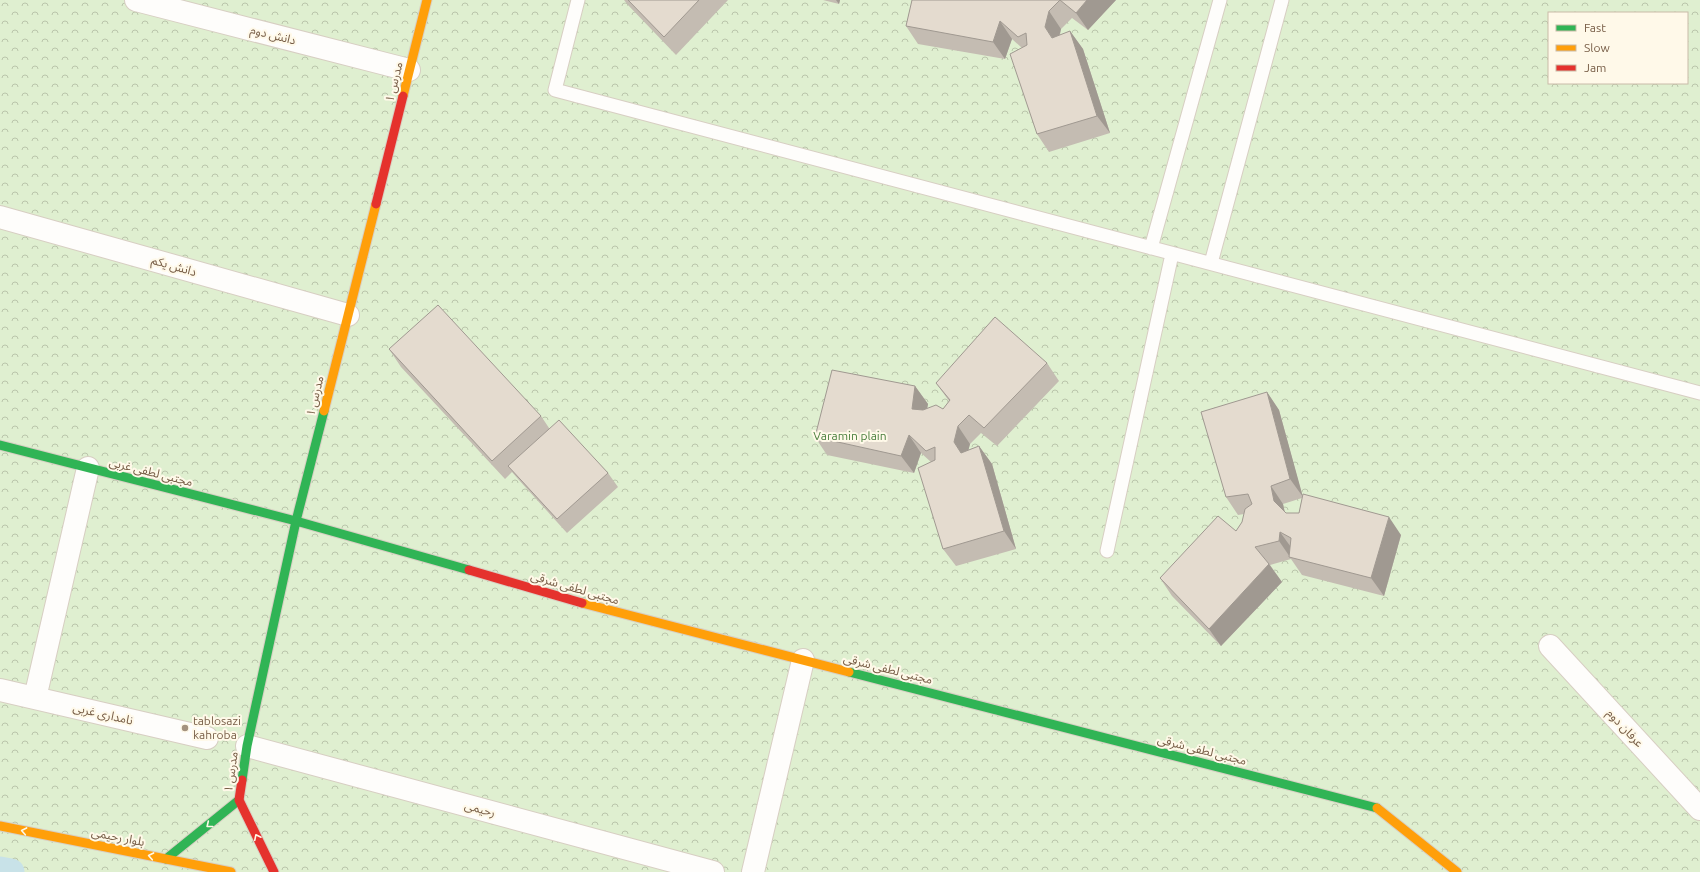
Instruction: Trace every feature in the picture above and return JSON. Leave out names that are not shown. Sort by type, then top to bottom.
[{"type":"street","name":"دانش دوم","points":[[136,0],[410,70]]},
{"type":"street","name":"مدرس ۱","points":[[274,872],[239,800],[247,746],[296,521],[427,0]]},
{"type":"street","name":"دانش یکم","points":[[0,217],[348,315]]},
{"type":"street","name":"مجتبی لطفی غربی","points":[[0,446],[296,521]]},
{"type":"street","points":[[35,698],[88,468]]},
{"type":"street","name":"مجتبی لطفی شرقی","points":[[296,521],[622,614],[1375,806],[1457,872]]},
{"type":"street","name":"عرفان دوم","points":[[1550,646],[1700,809]]},
{"type":"street","points":[[753,872],[803,660]]},
{"type":"street","name":"نامداری غربی","points":[[0,690],[207,738]]},
{"type":"street","name":"رحیمی","points":[[247,746],[713,872]]},
{"type":"street","name":"مدرس ۱","points":[[166,859],[239,800]]},
{"type":"street","name":"بلوار رحیمی","points":[[0,826],[231,872]]},
{"type":"lane","points":[[578,0],[554,90],[1700,393]]},
{"type":"lane","points":[[1150,248],[1220,0]]},
{"type":"lane","points":[[1211,263],[1282,0]]},
{"type":"lane","points":[[1107,551],[1172,254]]},
{"type":"green space","name":"Varamin plain","points":[[0,0],[1700,0],[1700,872],[0,872]]},
{"type":"building","points":[[628,0],[699,0],[664,37]]},
{"type":"building","points":[[912,0],[1060,0],[1049,11],[1045,27],[1052,38],[1070,31],[1097,116],[1037,134],[1010,54],[1027,45],[1026,33],[1018,37],[1000,21],[993,42],[906,26]]},
{"type":"building","points":[[1060,0],[1087,0],[1076,13]]},
{"type":"building","points":[[438,305],[541,416],[492,461],[389,349]]},
{"type":"building","points":[[995,317],[1047,363],[984,428],[969,415],[958,426],[954,442],[961,453],[979,446],[1004,531],[943,549],[918,468],[935,460],[935,447],[926,451],[909,435],[901,456],[815,437],[832,370],[915,386],[912,409],[923,410],[936,405],[943,409],[950,400],[936,383]]},
{"type":"building","points":[[1267,392],[1290,479],[1271,486],[1274,501],[1286,513],[1299,513],[1303,494],[1389,517],[1371,578],[1289,557],[1291,538],[1280,532],[1279,541],[1255,547],[1269,564],[1209,629],[1160,578],[1218,516],[1236,531],[1242,522],[1245,509],[1252,504],[1248,494],[1226,497],[1201,412]]},
{"type":"building","points":[[559,420],[608,473],[557,519],[508,466]]},
{"type":"waterway","points":[[0,870],[11,872]]},
{"type":"traffic: fast","points":[[242,780],[247,746],[296,521],[324,411]]},
{"type":"traffic: fast","points":[[0,445],[296,521],[469,570]]},
{"type":"traffic: fast","points":[[849,672],[1377,808]]},
{"type":"traffic: fast","points":[[166,859],[239,800]]},
{"type":"traffic: slow","points":[[403,96],[427,0]]},
{"type":"traffic: slow","points":[[324,411],[376,204]]},
{"type":"traffic: slow","points":[[582,603],[849,672]]},
{"type":"traffic: slow","points":[[1377,808],[1457,872]]},
{"type":"traffic: slow","points":[[0,826],[231,872]]},
{"type":"traffic: jam","points":[[376,204],[403,96]]},
{"type":"traffic: jam","points":[[469,570],[582,603]]},
{"type":"traffic: jam","points":[[242,780],[239,800],[274,872]]},
{"type":"place","name":"tablosazi kahroba","points":[[185,728]]}]
